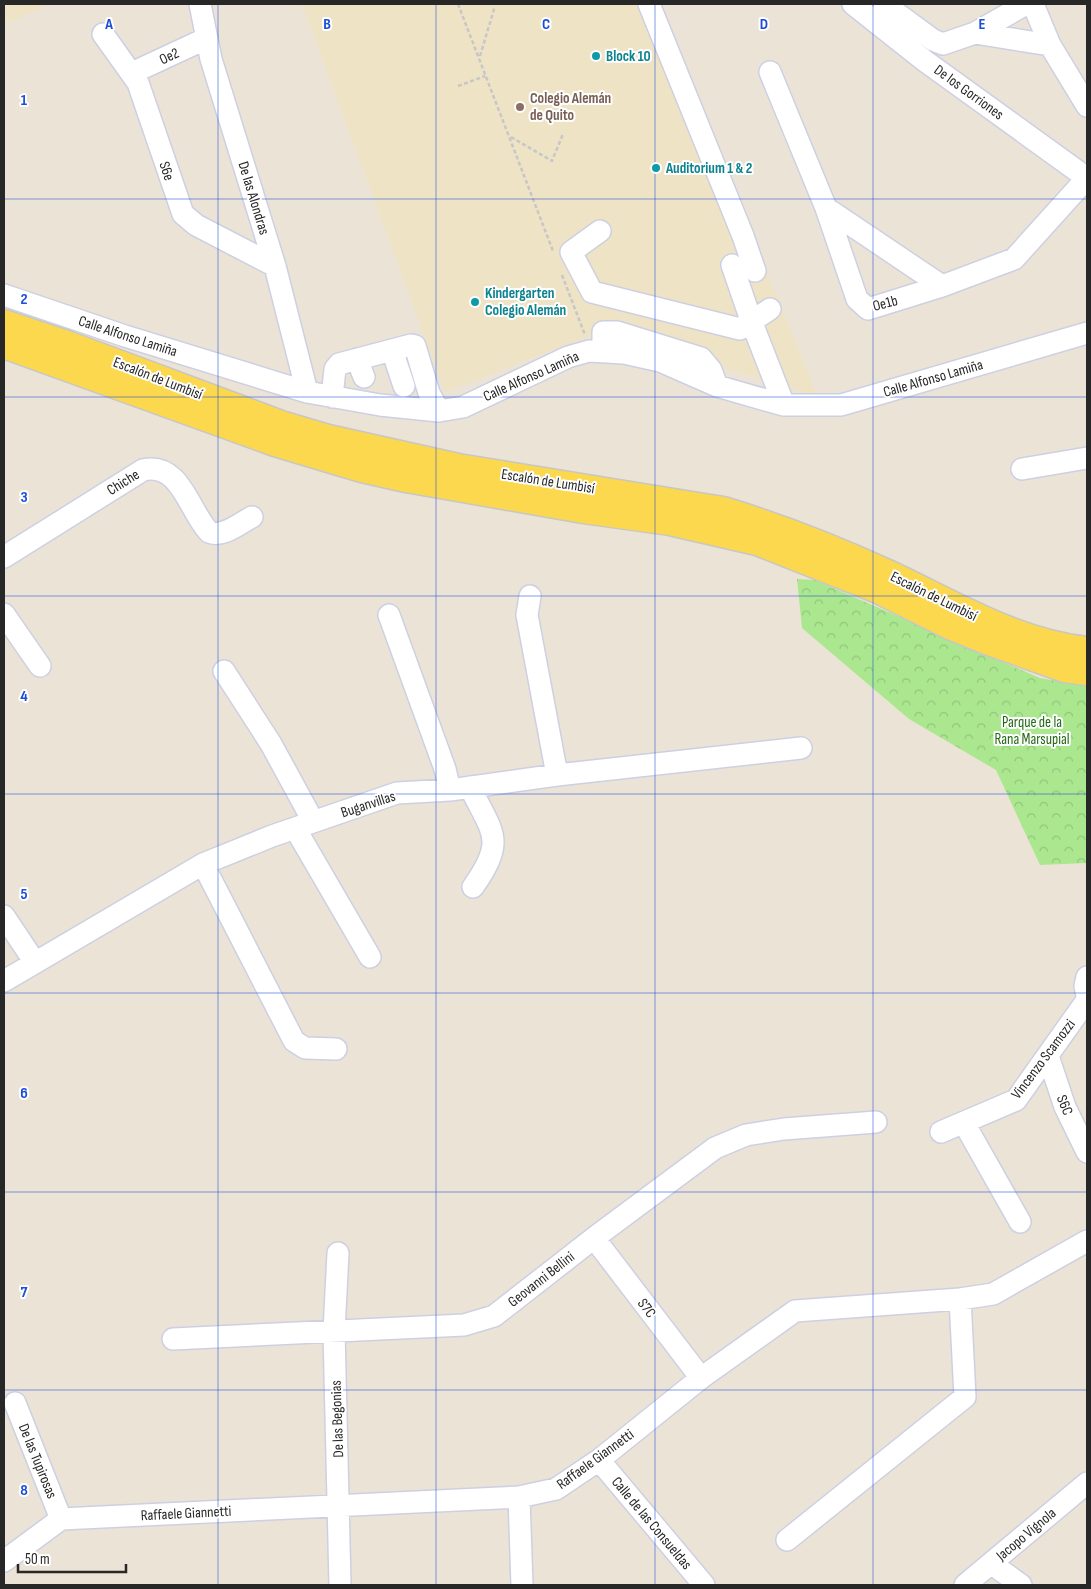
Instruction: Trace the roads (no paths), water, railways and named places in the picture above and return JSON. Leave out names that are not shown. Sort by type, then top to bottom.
[{"type":"main road","name":"Escalón de Lumbisí","points":[[4,323],[67,344],[284,426],[328,438],[458,467],[723,510],[766,523],[858,560],[998,627],[1032,638],[1087,650]]},
{"type":"main road","name":"Escalón de Lumbisí","points":[[4,345],[275,443],[362,469],[406,479],[583,510],[670,522],[757,542],[878,590],[952,627],[989,642],[1065,669],[1087,672]]},
{"type":"street","name":"De las Alondras","points":[[200,4],[205,39],[275,266],[307,392]]},
{"type":"street","points":[[649,4],[743,236],[755,271]]},
{"type":"street","name":"De los Gorriones","points":[[853,4],[1087,178]]},
{"type":"street","name":"De los Gorriones","points":[[884,4],[933,40],[942,44]]},
{"type":"street","points":[[937,68],[942,44],[975,33],[1026,4]]},
{"type":"street","points":[[1033,4],[1050,44],[1087,106]]},
{"type":"street","points":[[975,33],[1050,44]]},
{"type":"street","name":"S6e","points":[[103,34],[132,73],[142,94],[183,214],[196,225],[275,266]]},
{"type":"street","name":"Oe2","points":[[132,73],[205,39]]},
{"type":"street","name":"Oe1b","points":[[770,72],[826,208],[857,299],[868,309],[942,286],[1014,259],[1087,178]]},
{"type":"street","points":[[826,208],[942,286]]},
{"type":"street","points":[[600,231],[571,252],[592,292],[740,329],[770,310]]},
{"type":"street","points":[[732,265],[752,323],[784,404]]},
{"type":"street","name":"Calle Alfonso Lamiña","points":[[4,295],[125,336],[307,392],[439,411],[463,407],[568,357],[589,351],[604,351],[660,361],[717,386],[784,404],[841,405],[1087,333]]},
{"type":"street","points":[[332,397],[335,369],[339,364],[361,368],[392,350],[411,345],[415,346],[429,393],[439,411]]},
{"type":"street","points":[[392,350],[404,386]]},
{"type":"street","points":[[1022,469],[1087,458]]},
{"type":"street","name":"Chiche","points":[[4,557],[143,470],[153,467],[165,470],[174,478],[209,532],[217,534],[223,532],[252,517]]},
{"type":"street","points":[[530,596],[527,615],[557,775]]},
{"type":"street","points":[[4,614],[40,666]]},
{"type":"street","points":[[389,615],[445,769],[460,789],[487,817],[494,834],[491,856],[486,869],[473,887]]},
{"type":"street","points":[[224,671],[271,744],[304,825],[370,957]]},
{"type":"street","name":"Buganvillas","points":[[4,981],[34,961],[136,905],[203,864],[304,825],[397,793],[460,789],[557,775],[800,748]]},
{"type":"street","points":[[203,864],[294,1041],[305,1048],[336,1049]]},
{"type":"street","points":[[4,916],[34,961]]},
{"type":"street","points":[[1087,978],[1085,986],[1087,996]]},
{"type":"street","name":"Vincenzo Scamozzi","points":[[941,1132],[1016,1100],[1087,1000]]},
{"type":"street","name":"S6C","points":[[1048,1056],[1065,1107],[1087,1152]]},
{"type":"street","name":"Geovanni Bellini","points":[[173,1339],[464,1325],[494,1316],[594,1238],[715,1148],[746,1135],[784,1129],[876,1122]]},
{"type":"street","points":[[964,1122],[1020,1222]]},
{"type":"street","name":"S7C","points":[[594,1238],[701,1378]]},
{"type":"street","name":"Raffaele Giannetti","points":[[60,1520],[519,1497],[556,1489],[599,1460],[701,1378],[795,1311],[960,1300],[993,1294],[1087,1241]]},
{"type":"street","name":"De las Begonias","points":[[338,1254],[334,1331],[340,1585]]},
{"type":"street","points":[[787,1540],[965,1397],[960,1300]]},
{"type":"street","name":"De las Tupirosas","points":[[14,1403],[60,1520]]},
{"type":"street","name":"Calle de las Consueldas","points":[[599,1460],[704,1585]]},
{"type":"street","name":"Jacopo Vignola","points":[[965,1585],[1087,1483]]},
{"type":"street","points":[[519,1497],[522,1585]]},
{"type":"street","points":[[4,1562],[60,1520]]},
{"type":"street","points":[[992,1564],[1021,1585]]},
{"type":"place","name":"Block 10","points":[[596,56]]},
{"type":"place","name":"Colegio Alemán de Quito","points":[[520,107]]},
{"type":"place","name":"Auditorium 1 & 2","points":[[656,168]]},
{"type":"place","name":"Kindergarten Colegio Alemán","points":[[475,302]]},
{"type":"park label","name":"Parque de la Rana Marsupial","points":[[1032,730]]}]
